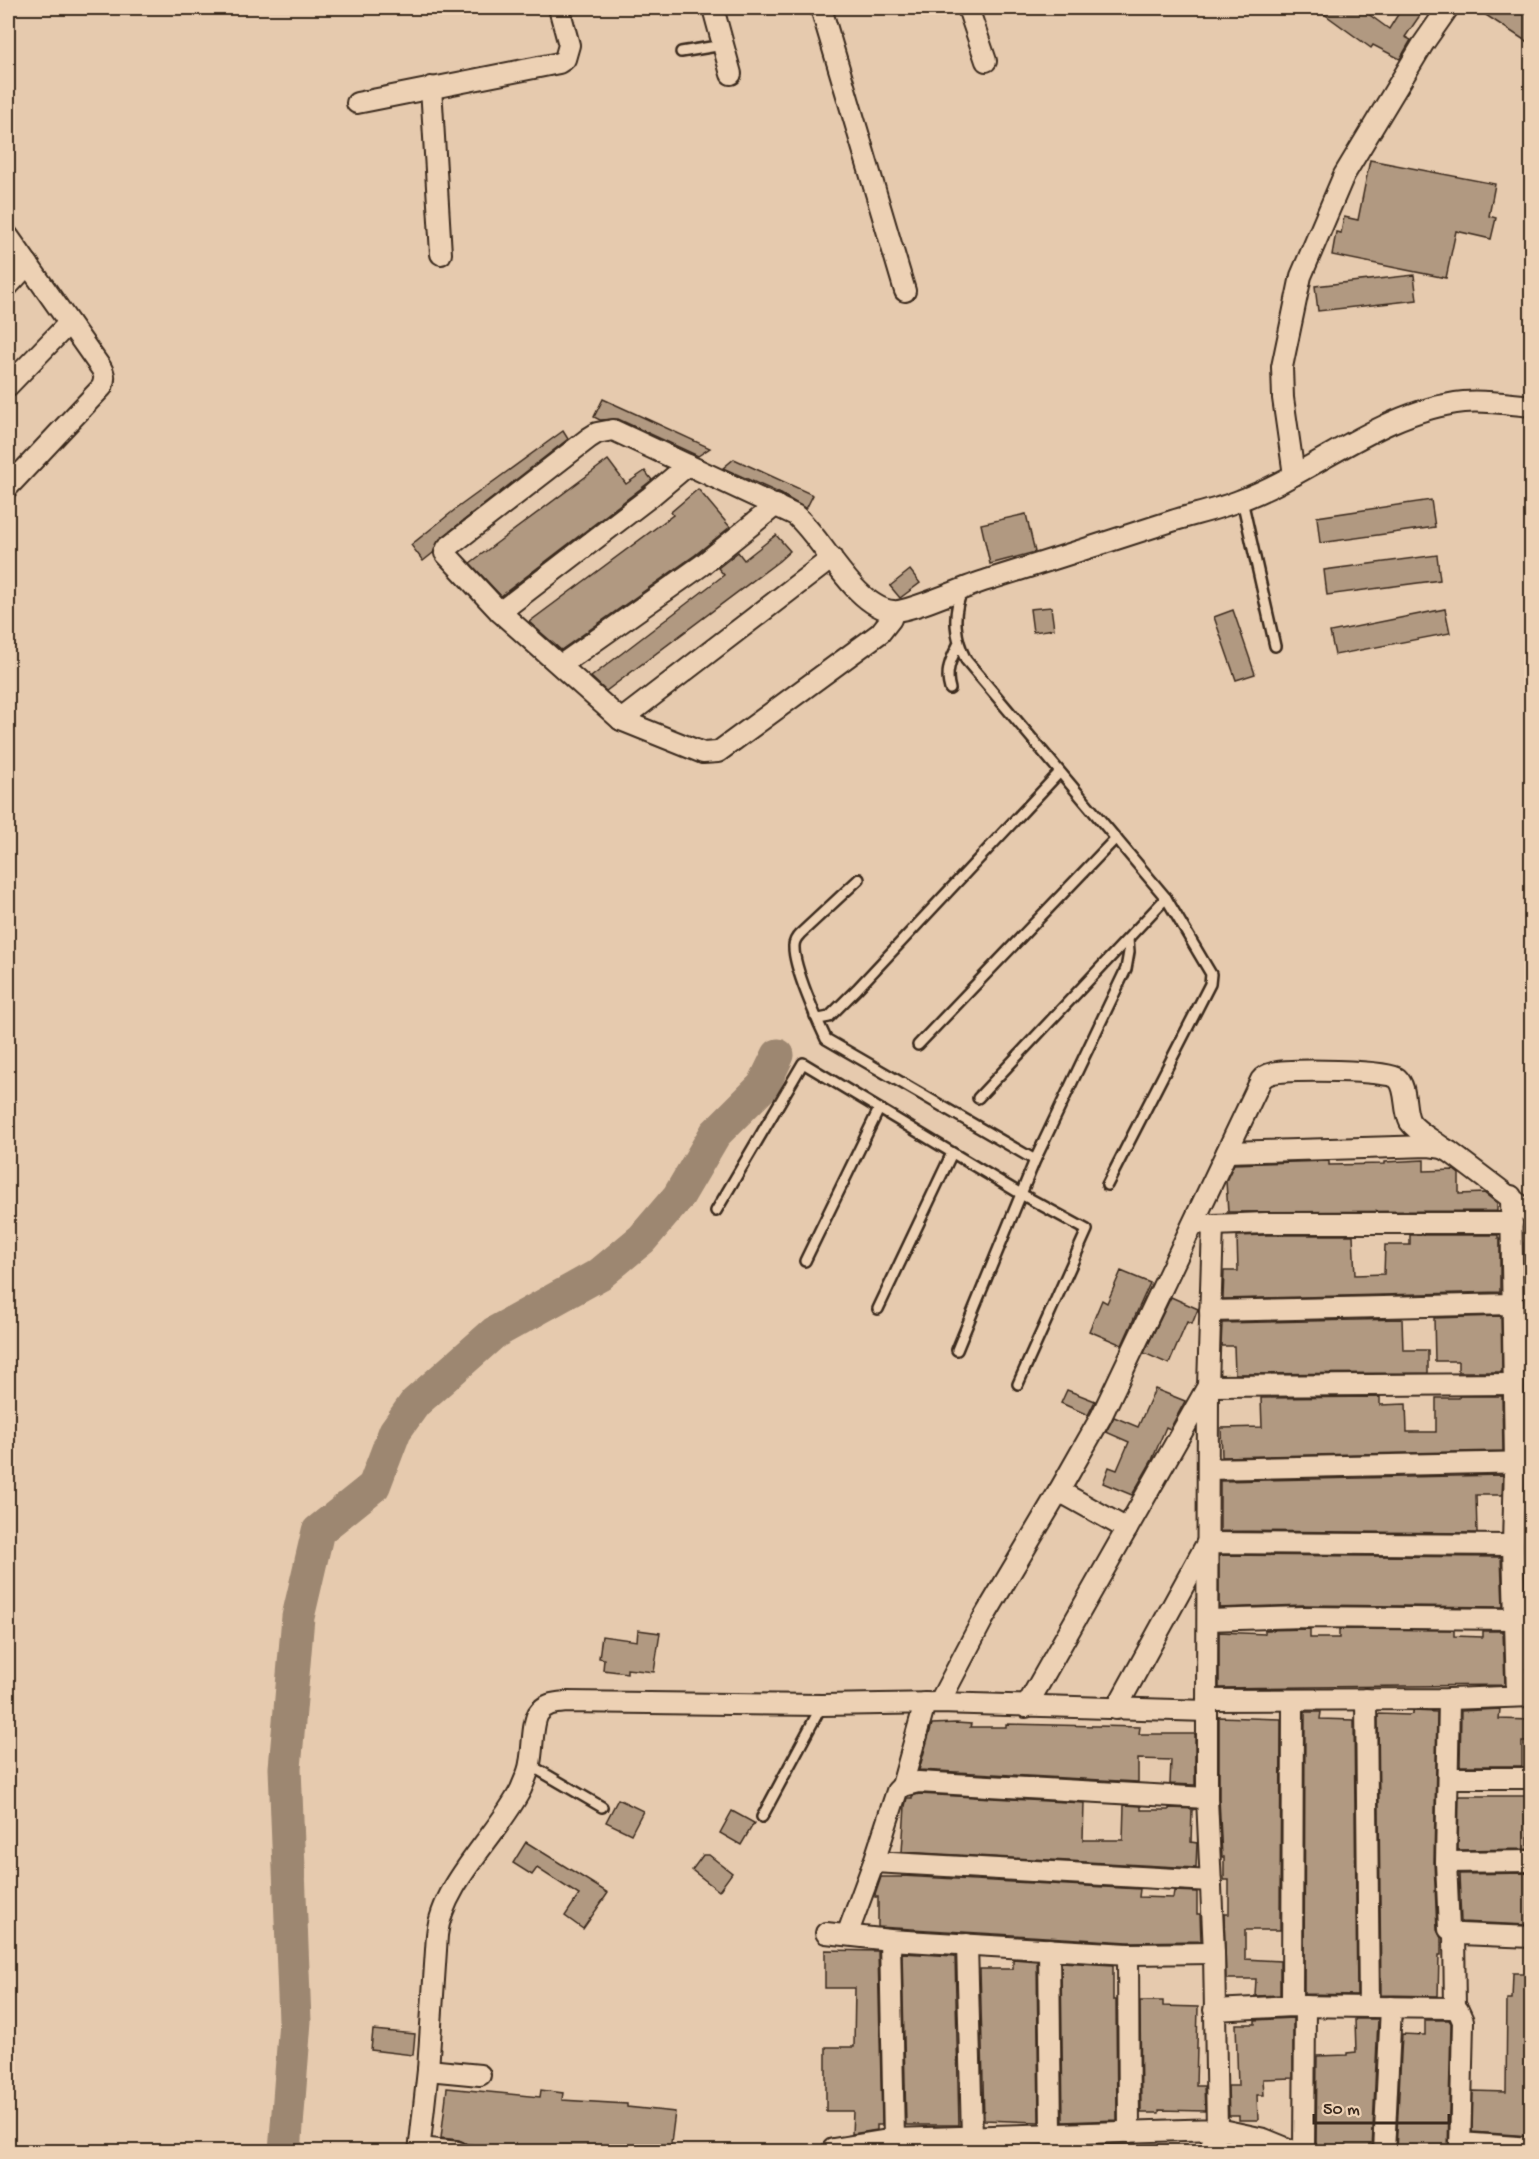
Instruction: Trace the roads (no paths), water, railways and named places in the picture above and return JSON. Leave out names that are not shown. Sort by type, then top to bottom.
[{"type":"street","points":[[357,103],[559,63],[565,59],[569,45],[559,8]]},
{"type":"street","points":[[713,8],[731,74]]},
{"type":"street","points":[[821,8],[905,291]]},
{"type":"street","points":[[968,8],[986,61]]},
{"type":"street","points":[[1294,475],[1283,398],[1282,367],[1301,276],[1344,175],[1423,44],[1448,8]]},
{"type":"street","points":[[431,87],[441,254]]},
{"type":"street","points":[[8,236],[105,374],[102,387],[8,487]]},
{"type":"street","points":[[8,286],[28,264]]},
{"type":"street","points":[[8,386],[69,323]]},
{"type":"street","points":[[893,612],[891,619],[880,633],[718,752],[704,753],[621,720],[500,612],[445,555],[447,548],[597,433],[613,430],[795,514],[805,523],[852,585],[866,598],[893,612],[905,610],[964,587],[1242,500],[1294,475],[1344,446],[1396,422],[1444,406],[1464,402],[1487,402],[1532,406]]},
{"type":"street","points":[[500,612],[650,497],[688,465]]},
{"type":"street","points":[[561,665],[702,565],[776,505]]},
{"type":"street","points":[[621,720],[832,558]]},
{"type":"street","points":[[847,1935],[897,1791],[902,1786],[932,1703],[1101,1417],[1264,1076],[1273,1072],[1329,1071],[1387,1073],[1395,1076],[1403,1088],[1411,1123],[1532,1214]]},
{"type":"street","points":[[1227,1152],[1429,1146],[1443,1148]]},
{"type":"street","points":[[458,2151],[419,2150],[428,2070],[437,1935],[441,1915],[454,1889],[522,1787],[530,1765],[537,1717],[542,1709],[555,1703],[822,1705],[932,1703],[1116,1709],[1293,1701],[1524,1696],[1515,1618],[1513,1545],[1523,1462],[1514,1384],[1511,1196]]},
{"type":"street","points":[[1193,1221],[1213,1225],[1512,1223]]},
{"type":"street","points":[[1209,2151],[1217,2128],[1214,1953],[1207,1798],[1208,1386],[1213,1225]]},
{"type":"street","points":[[1210,1311],[1513,1304]]},
{"type":"street","points":[[1208,1386],[1514,1384]]},
{"type":"street","points":[[1026,1707],[1208,1386]]},
{"type":"street","points":[[1208,1469],[1523,1462]]},
{"type":"street","points":[[1059,1491],[1127,1529]]},
{"type":"street","points":[[1207,1543],[1513,1545]]},
{"type":"street","points":[[1116,1709],[1207,1543]]},
{"type":"street","points":[[1208,1620],[1302,1617],[1515,1618]]},
{"type":"street","points":[[1366,1699],[1369,2007]]},
{"type":"street","points":[[1449,1699],[1446,1862],[1449,1929],[1454,1933],[1532,1937]]},
{"type":"street","points":[[1293,1701],[1298,2006],[1304,2151]]},
{"type":"street","points":[[1448,1778],[1532,1778]]},
{"type":"street","points":[[902,1786],[918,1782],[1207,1798]]},
{"type":"street","points":[[874,1862],[1211,1881]]},
{"type":"street","points":[[1446,1862],[1532,1862]]},
{"type":"street","points":[[826,1933],[890,1940],[1128,1954],[1214,1953]]},
{"type":"street","points":[[1454,1933],[1455,2009]]},
{"type":"street","points":[[890,1940],[894,2139]]},
{"type":"street","points":[[967,1944],[972,2136]]},
{"type":"street","points":[[1049,1949],[1051,2133]]},
{"type":"street","points":[[1128,1954],[1129,2132]]},
{"type":"street","points":[[1214,2010],[1298,2006],[1455,2009],[1461,2014],[1463,2021],[1460,2147],[1532,2148]]},
{"type":"street","points":[[1384,2151],[1391,2007]]},
{"type":"street","points":[[428,2070],[480,2075]]},
{"type":"street","points":[[833,2149],[894,2139],[1217,2128],[1264,2139],[1296,2151]]},
{"type":"lane","points":[[681,52],[723,45]]},
{"type":"lane","points":[[1242,500],[1275,646]]},
{"type":"lane","points":[[964,587],[957,602],[958,645],[966,660],[1166,898],[1209,968],[1211,980],[1107,1185]]},
{"type":"lane","points":[[950,689],[946,676],[949,663],[958,645]]},
{"type":"lane","points":[[814,1015],[819,1019],[829,1017],[1059,773]]},
{"type":"lane","points":[[918,1045],[1116,838]]},
{"type":"lane","points":[[859,879],[800,934],[794,943],[794,954],[814,1015],[826,1039],[1035,1160]]},
{"type":"lane","points":[[978,1098],[1166,898]]},
{"type":"lane","points":[[957,1350],[1035,1160],[1126,969],[1129,952],[1128,939]]},
{"type":"lane","points":[[716,1211],[803,1063],[1021,1194],[1087,1230],[1018,1384]]},
{"type":"lane","points":[[805,1261],[879,1109]]},
{"type":"lane","points":[[878,1309],[952,1153]]},
{"type":"lane","points":[[762,1816],[822,1705]]},
{"type":"lane","points":[[530,1765],[602,1807]]},
{"type":"waterway","points":[[285,2152],[295,2021],[285,1768],[298,1617],[318,1531],[374,1486],[395,1431],[415,1403],[494,1333],[600,1274],[642,1239],[678,1197],[715,1134],[763,1086],[778,1055]]}]
